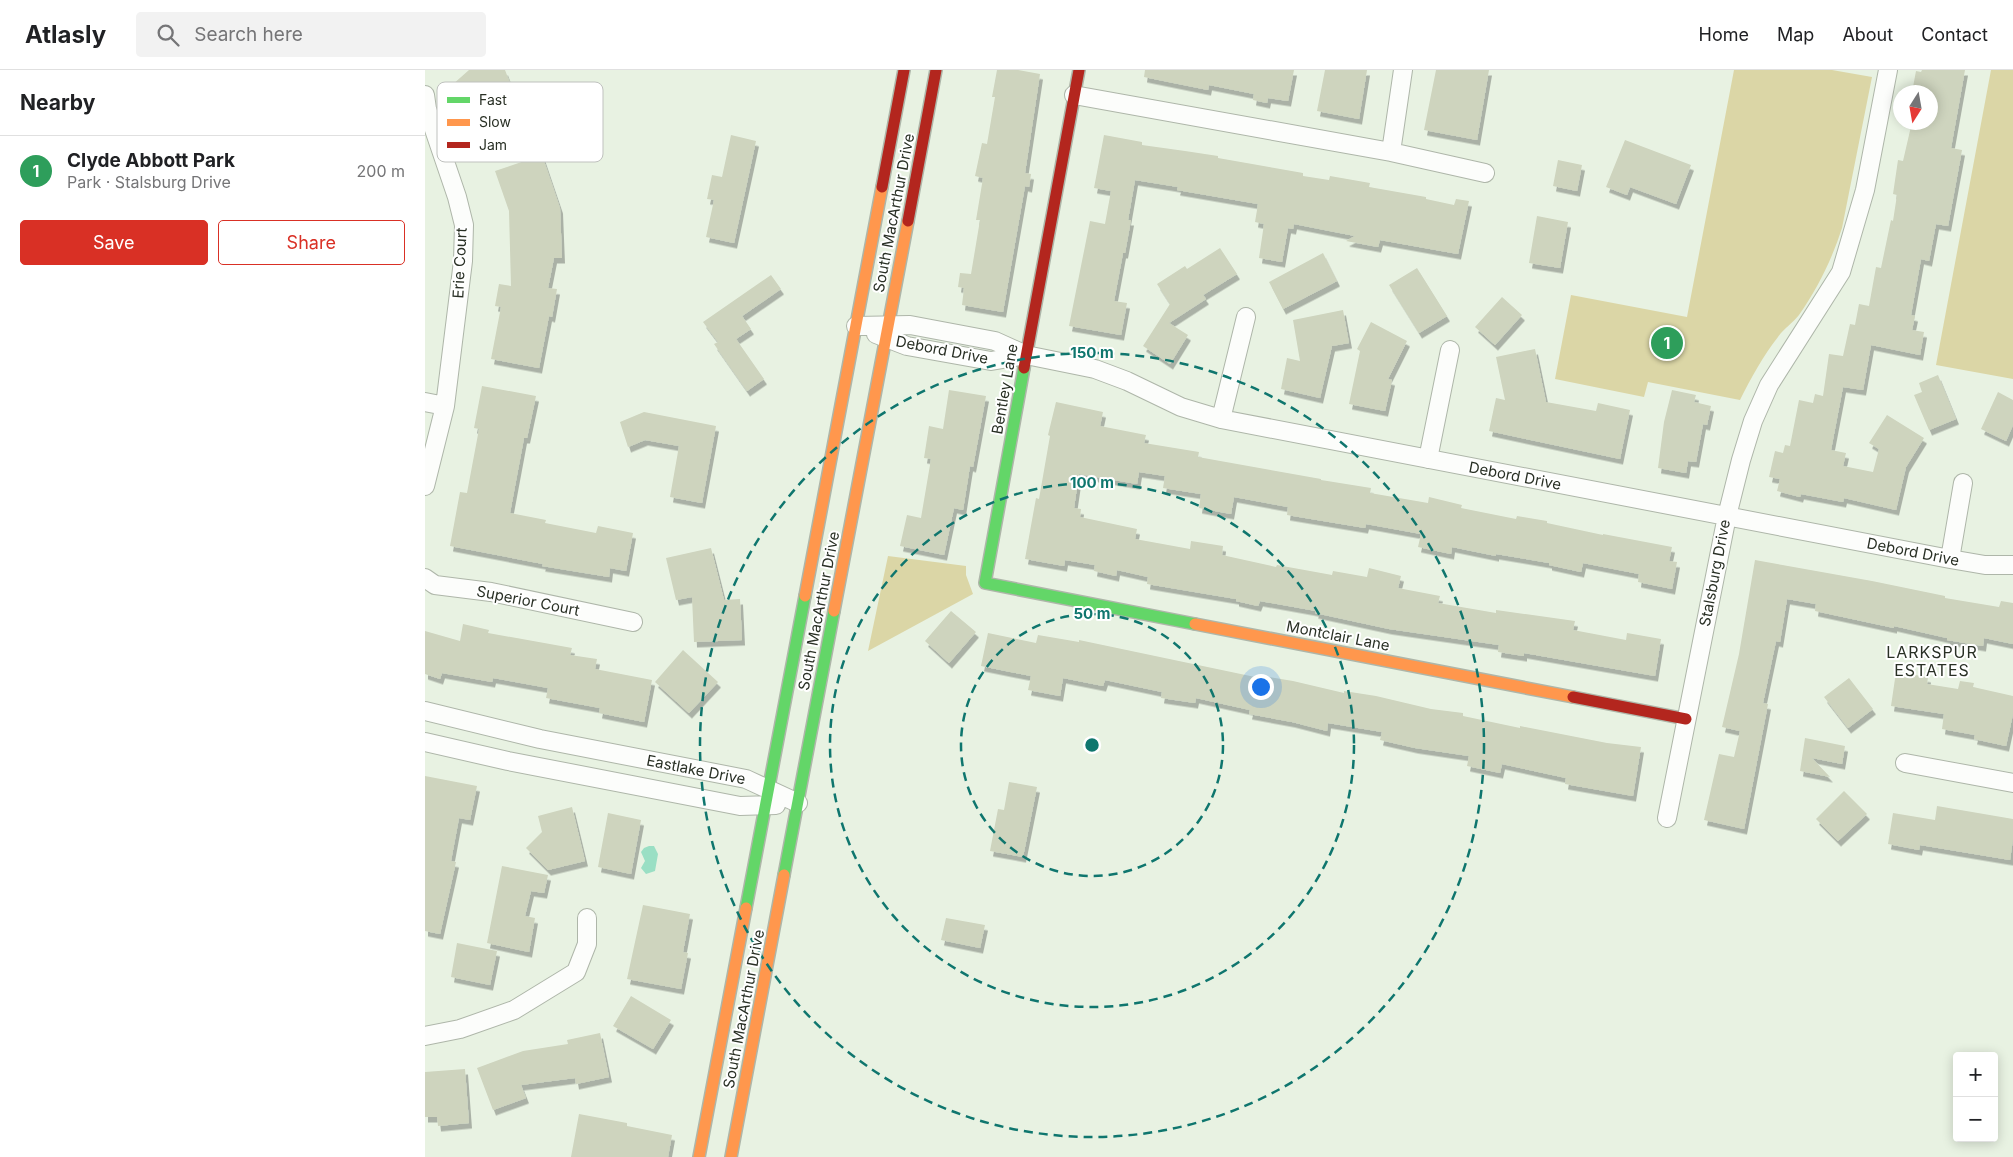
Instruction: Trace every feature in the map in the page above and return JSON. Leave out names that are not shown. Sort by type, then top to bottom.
[{"type":"main road","name":"South MacArthur Drive","points":[[699,1157],[904,70]]},
{"type":"main road","name":"South MacArthur Drive","points":[[731,1157],[937,70]]},
{"type":"main road","name":"Bentley Lane","points":[[985,583],[1079,70]]},
{"type":"main road","name":"Montclair Lane","points":[[985,583],[1686,719]]},
{"type":"street","points":[[1391,152],[1403,70]]},
{"type":"street","name":"Stalsburg Drive","points":[[1667,818],[1727,516],[1741,460],[1753,421],[1769,386],[1841,272],[1865,190],[1888,70]]},
{"type":"street","points":[[1074,94],[1391,152],[1485,173]]},
{"type":"street","name":"Erie Court","points":[[425,95],[427,109],[437,138]]},
{"type":"street","name":"Erie Court","points":[[445,162],[464,225],[463,261],[445,406]]},
{"type":"street","points":[[1221,419],[1246,317]]},
{"type":"street","name":"Debord Drive","points":[[856,326],[887,332],[911,325],[995,341],[1026,356],[1095,369],[1127,381],[1181,407],[1221,419],[1950,559],[1985,564],[2013,565]]},
{"type":"street","points":[[1428,459],[1450,350]]},
{"type":"street","points":[[425,402],[445,406],[425,486]]},
{"type":"street","points":[[1950,559],[1963,483]]},
{"type":"street","name":"Superior Court","points":[[425,578],[435,585],[491,592],[633,622]]},
{"type":"street","name":"Eastlake Drive","points":[[425,712],[540,740],[746,779],[798,803]]},
{"type":"street","name":"Eastlake Drive","points":[[425,742],[517,763],[740,806],[798,803]]},
{"type":"street","points":[[1905,763],[2013,783]]},
{"type":"street","points":[[425,1036],[460,1029],[514,1010],[576,972],[587,944],[587,918]]},
{"type":"shaded area","points":[[1734,70],[1832,70],[1872,77],[1842,228],[1834,251],[1818,284],[1799,315],[1780,334],[1767,352],[1740,400],[1648,382],[1644,397],[1555,379],[1571,295],[1687,317]]},
{"type":"shaded area","points":[[1991,70],[2013,70],[2013,379],[1936,365]]},
{"type":"shaded area","points":[[888,556],[966,566],[966,575],[973,594],[868,651]]},
{"type":"shaded area","points":[[649,846],[654,846],[658,854],[655,871],[646,874],[641,868],[645,861],[641,852]]},
{"type":"building","points":[[469,70],[505,70],[510,82],[455,82]]},
{"type":"building","points":[[997,70],[1018,70],[1040,74],[1025,173],[1031,174],[1029,187],[1025,186],[1003,312],[962,305],[964,288],[958,287],[960,273],[971,274],[980,220],[976,220],[983,178],[975,176],[982,143],[987,144],[995,97],[992,97]]},
{"type":"building","points":[[1145,70],[1294,70],[1288,101],[1268,98],[1267,103],[1253,100],[1254,94],[1209,85],[1208,90],[1144,77]]},
{"type":"building","points":[[1325,70],[1367,70],[1359,119],[1317,111]]},
{"type":"building","points":[[1436,70],[1489,70],[1477,140],[1424,130]]},
{"type":"building","points":[[1922,70],[1965,70],[1951,148],[1962,150],[1948,226],[1936,224],[1929,261],[1921,259],[1911,315],[1915,316],[1912,330],[1924,332],[1920,355],[1871,345],[1863,390],[1843,387],[1831,450],[1846,453],[1843,466],[1873,472],[1879,449],[1869,443],[1887,415],[1924,438],[1906,467],[1896,510],[1844,498],[1843,502],[1801,494],[1800,497],[1777,491],[1780,479],[1769,477],[1775,451],[1783,453],[1785,445],[1790,446],[1799,400],[1813,403],[1815,394],[1823,396],[1829,354],[1843,356],[1850,324],[1855,325],[1859,304],[1869,306],[1876,267],[1881,268],[1891,220],[1893,221],[1897,195],[1893,194],[1898,160],[1903,161],[1910,130],[1938,130],[1938,85],[1913,85],[1916,71],[1921,72]]},
{"type":"building","points":[[731,135],[756,141],[734,243],[706,237],[714,200],[707,199],[712,175],[722,177]]},
{"type":"building","points":[[1104,135],[1142,142],[1142,145],[1218,156],[1218,158],[1303,173],[1303,176],[1329,180],[1330,176],[1370,183],[1369,187],[1426,197],[1426,199],[1454,205],[1456,199],[1469,201],[1458,254],[1380,240],[1378,247],[1346,241],[1355,236],[1294,224],[1293,229],[1288,228],[1282,262],[1259,258],[1264,224],[1255,222],[1258,204],[1177,190],[1178,187],[1135,180],[1128,220],[1131,220],[1114,301],[1127,303],[1121,335],[1069,326],[1090,221],[1105,224],[1111,191],[1094,188]]},
{"type":"building","points":[[1625,140],[1691,165],[1676,204],[1630,187],[1627,195],[1606,187]]},
{"type":"building","points":[[1558,160],[1582,165],[1577,191],[1553,186]]},
{"type":"building","points":[[521,162],[544,162],[560,208],[562,258],[554,258],[548,288],[557,289],[552,317],[549,316],[539,368],[491,359],[501,307],[495,306],[499,284],[511,286],[509,211],[495,171]]},
{"type":"building","points":[[1537,216],[1568,222],[1560,268],[1529,263]]},
{"type":"building","points":[[1220,248],[1237,274],[1203,295],[1206,299],[1169,323],[1188,335],[1170,364],[1143,346],[1170,304],[1157,284],[1185,266],[1187,269]]},
{"type":"building","points":[[1323,253],[1337,281],[1283,309],[1269,282]]},
{"type":"building","points":[[1417,268],[1447,316],[1419,333],[1389,285]]},
{"type":"building","points":[[771,275],[781,289],[742,316],[751,329],[736,339],[764,379],[747,391],[714,344],[718,342],[703,322]]},
{"type":"building","points":[[1502,297],[1522,315],[1495,345],[1475,327]]},
{"type":"building","points":[[1343,310],[1349,343],[1332,346],[1320,398],[1281,389],[1287,358],[1300,361],[1293,320]]},
{"type":"building","points":[[1371,322],[1407,341],[1388,379],[1392,380],[1385,411],[1349,404],[1360,351],[1357,349]]},
{"type":"building","points":[[1535,349],[1546,402],[1596,411],[1598,403],[1630,410],[1620,459],[1489,431],[1496,398],[1505,400],[1496,357]]},
{"type":"building","points":[[1938,375],[1956,419],[1929,430],[1914,395],[1922,392],[1919,383]]},
{"type":"building","points":[[482,386],[536,396],[527,438],[524,438],[510,513],[546,520],[545,523],[596,533],[598,526],[633,533],[626,571],[610,568],[609,577],[542,566],[543,564],[450,546],[460,492],[467,493],[479,429],[474,428]]},
{"type":"building","points":[[949,390],[986,396],[973,467],[970,466],[963,510],[954,508],[944,555],[900,546],[907,515],[921,518],[931,459],[924,458],[929,426],[943,429]]},
{"type":"building","points":[[1672,390],[1696,395],[1694,402],[1711,406],[1707,425],[1703,424],[1696,462],[1688,461],[1686,473],[1658,468],[1664,422]]},
{"type":"building","points":[[1998,392],[2013,400],[2013,425],[2006,441],[1981,429]]},
{"type":"building","points":[[1056,402],[1103,412],[1100,426],[1146,435],[1144,443],[1199,452],[1198,457],[1371,488],[1370,493],[1428,503],[1429,497],[1462,505],[1461,508],[1516,519],[1517,516],[1547,521],[1547,523],[1603,535],[1672,547],[1669,561],[1677,562],[1672,589],[1638,582],[1639,574],[1583,563],[1581,572],[1549,565],[1549,563],[1496,554],[1496,556],[1452,547],[1451,554],[1418,547],[1421,534],[1366,524],[1365,528],[1287,515],[1288,507],[1234,497],[1231,514],[1199,508],[1201,494],[1163,488],[1165,476],[1139,472],[1137,484],[1079,474],[1074,508],[1081,509],[1080,517],[1137,529],[1135,539],[1190,549],[1191,541],[1223,546],[1222,555],[1276,567],[1277,565],[1332,575],[1333,571],[1367,577],[1369,568],[1401,576],[1398,588],[1440,596],[1438,603],[1496,613],[1496,610],[1575,621],[1573,630],[1626,640],[1627,633],[1661,639],[1655,676],[1524,653],[1524,656],[1498,652],[1499,645],[1389,629],[1315,613],[1316,611],[1260,601],[1258,606],[1236,601],[1236,599],[1147,584],[1148,577],[1117,570],[1116,576],[1094,571],[1095,565],[1065,560],[1064,566],[1025,559],[1036,498],[1039,499],[1050,436],[1048,435]]},
{"type":"building","points":[[644,412],[716,426],[702,503],[670,497],[679,446],[645,440],[628,447],[620,422]]},
{"type":"building","points":[[711,548],[724,600],[740,599],[742,640],[694,642],[692,597],[676,600],[666,558]]},
{"type":"building","points":[[1755,560],[1872,581],[1945,596],[1945,598],[1999,607],[2001,601],[2013,603],[2013,644],[1984,638],[1983,646],[1947,640],[1947,638],[1894,626],[1894,628],[1815,611],[1816,604],[1787,599],[1780,642],[1776,641],[1763,703],[1768,704],[1744,829],[1704,820],[1719,754],[1734,757],[1740,731],[1722,727],[1739,654]]},
{"type":"building","points":[[951,611],[976,632],[949,663],[925,641]]},
{"type":"building","points":[[463,624],[489,630],[488,633],[572,648],[570,655],[597,659],[595,669],[652,680],[644,722],[599,713],[600,708],[546,698],[548,688],[493,678],[492,682],[442,673],[440,679],[425,674],[425,631],[460,641]]},
{"type":"building","points":[[988,633],[1036,643],[1038,635],[1079,642],[1079,640],[1255,677],[1256,675],[1293,681],[1344,693],[1344,691],[1376,696],[1431,709],[1463,713],[1463,716],[1520,728],[1520,726],[1607,743],[1641,747],[1633,796],[1565,784],[1566,778],[1502,764],[1500,773],[1467,766],[1469,756],[1415,748],[1380,740],[1382,732],[1328,723],[1327,731],[1249,714],[1250,710],[1196,698],[1195,703],[1161,698],[1162,692],[1105,680],[1103,686],[1063,678],[1060,696],[1028,690],[1031,676],[981,666]]},
{"type":"building","points":[[683,650],[718,682],[689,713],[655,682]]},
{"type":"building","points":[[1896,672],[1928,677],[1927,684],[1958,689],[1960,681],[1974,683],[1973,687],[2013,696],[2013,714],[2006,746],[1974,739],[1975,735],[1942,729],[1944,714],[1891,706]]},
{"type":"building","points":[[1849,678],[1873,709],[1848,728],[1824,697]]},
{"type":"building","points":[[1805,738],[1845,746],[1842,764],[1812,758],[1830,777],[1800,771]]},
{"type":"building","points":[[425,776],[477,786],[470,820],[459,818],[451,861],[456,862],[440,934],[425,931]]},
{"type":"building","points":[[1009,782],[1037,787],[1023,857],[990,851],[998,809],[1004,810]]},
{"type":"building","points":[[1844,791],[1867,814],[1838,841],[1816,819]]},
{"type":"building","points":[[1937,806],[2013,819],[2010,860],[1920,845],[1919,850],[1888,844],[1893,813],[1935,820]]},
{"type":"building","points":[[572,807],[585,861],[548,870],[526,848],[542,832],[538,816]]},
{"type":"building","points":[[608,813],[641,820],[631,874],[598,867]]},
{"type":"building","points":[[502,866],[548,875],[544,893],[531,891],[525,916],[535,918],[529,952],[487,943]]},
{"type":"building","points":[[643,905],[690,914],[683,952],[688,953],[681,989],[627,979]]},
{"type":"building","points":[[946,918],[985,925],[980,948],[941,940]]},
{"type":"building","points":[[457,943],[497,951],[490,985],[451,977]]},
{"type":"building","points":[[631,996],[671,1020],[653,1049],[613,1026]]},
{"type":"building","points":[[600,1033],[609,1077],[576,1084],[575,1078],[521,1085],[526,1098],[493,1110],[477,1068],[523,1051],[568,1044],[567,1040]]},
{"type":"building","points":[[465,1069],[469,1123],[438,1126],[437,1117],[425,1117],[425,1072]]},
{"type":"building","points":[[579,1114],[627,1123],[627,1126],[672,1135],[668,1157],[571,1157]]},
{"type":"traffic: fast","points":[[1024,368],[985,583],[1195,624]]},
{"type":"traffic: fast","points":[[746,908],[805,596]]},
{"type":"traffic: fast","points":[[784,875],[834,611]]},
{"type":"traffic: slow","points":[[805,596],[882,187]]},
{"type":"traffic: slow","points":[[834,611],[908,221]]},
{"type":"traffic: slow","points":[[1195,624],[1573,697]]},
{"type":"traffic: slow","points":[[731,1157],[784,875]]},
{"type":"traffic: slow","points":[[699,1157],[746,908]]},
{"type":"traffic: jam","points":[[882,187],[904,70]]},
{"type":"traffic: jam","points":[[908,221],[936,70]]},
{"type":"traffic: jam","points":[[1024,368],[1079,70]]},
{"type":"traffic: jam","points":[[1573,697],[1686,719]]},
{"type":"place","name":"Clyde Abbott Park","points":[[1667,343]]},
{"type":"district","name":"LARKSPUR ESTATES","points":[[1932,661]]}]
